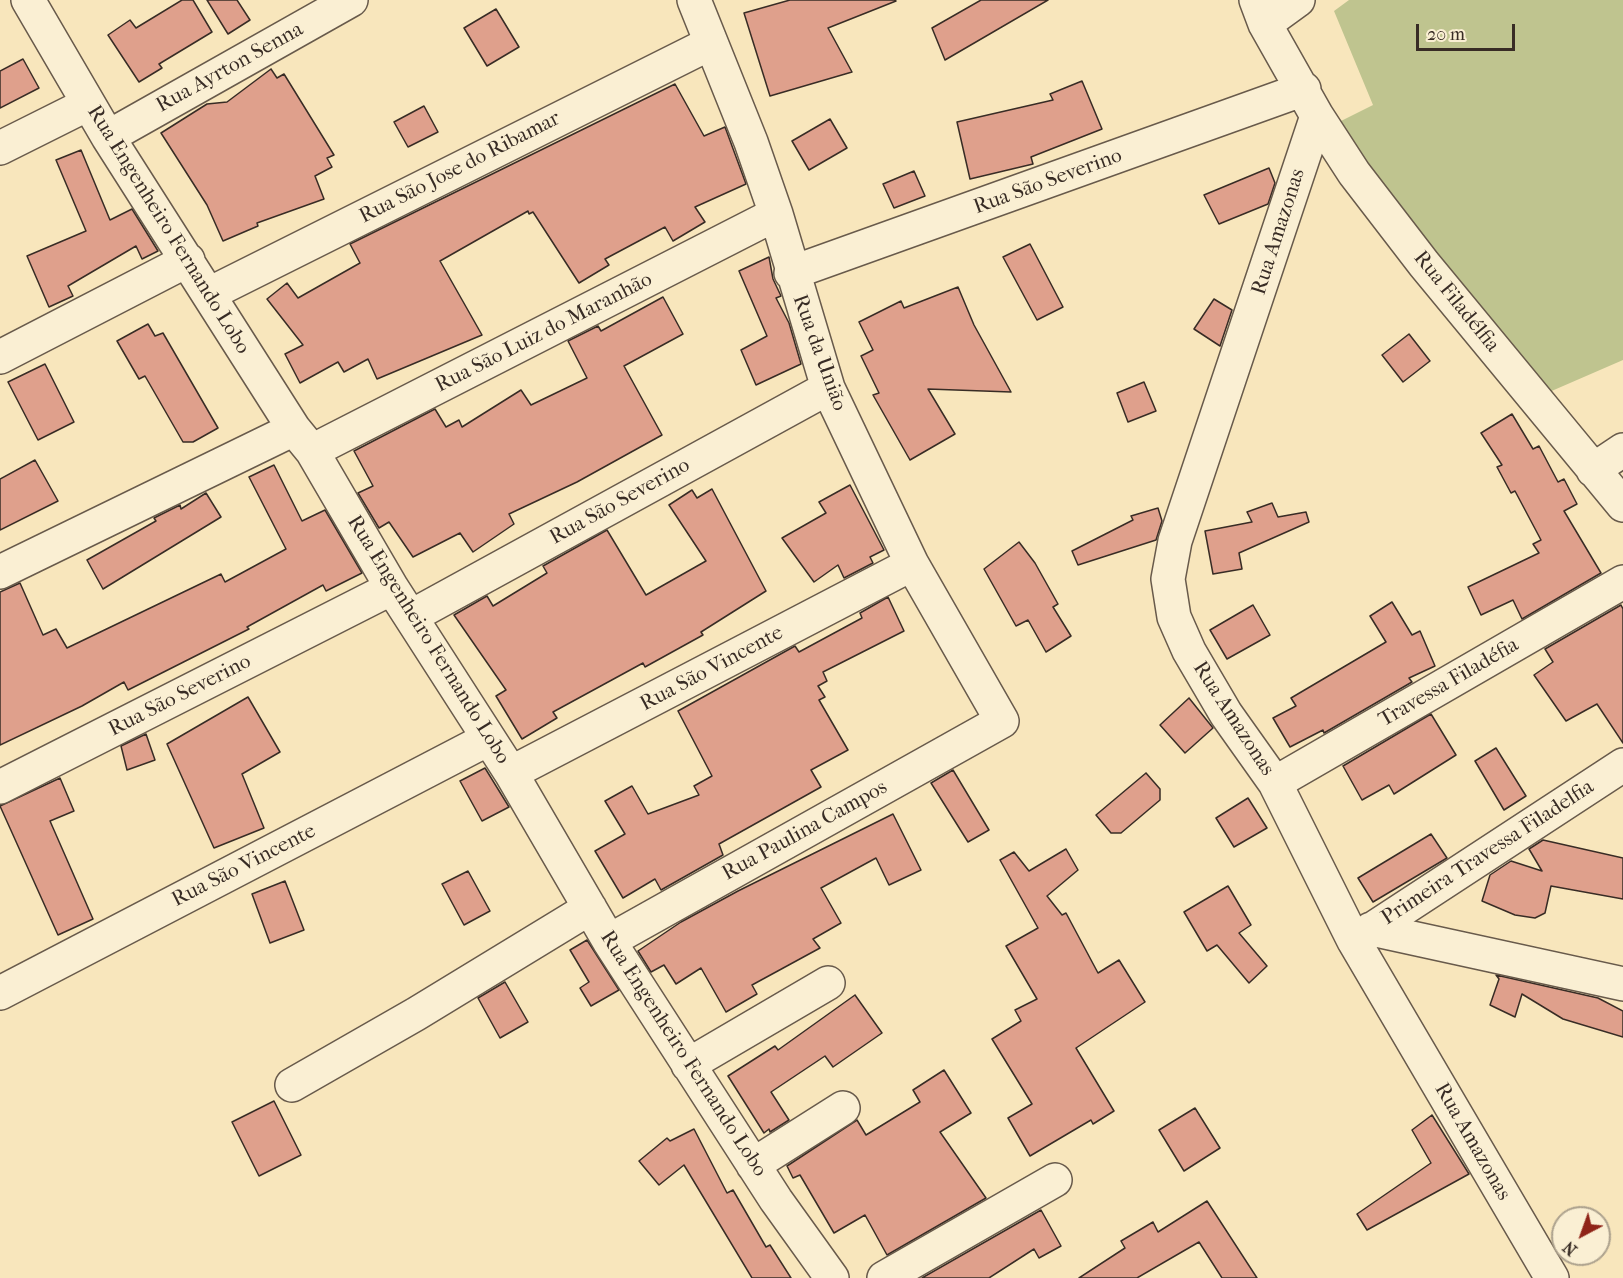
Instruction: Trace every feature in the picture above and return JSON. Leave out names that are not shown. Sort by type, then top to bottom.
[{"type":"street","name":"Rua Engenheiro Fernando Lobo","points":[[28,0],[108,137],[303,440],[392,588],[511,773],[609,941],[753,1165],[832,1278]]},
{"type":"street","name":"Rua Ayrton Senna","points":[[108,137],[351,0]]},
{"type":"street","name":"Rua da União","points":[[694,0],[751,142],[776,214],[791,273],[828,388],[912,564],[1002,721]]},
{"type":"street","points":[[1261,12],[1298,0]]},
{"type":"street","name":"Rua Filadélfia","points":[[1261,12],[1310,102],[1354,173],[1424,264],[1623,505]]},
{"type":"street","name":"Rua São Jose do Ribamar","points":[[209,294],[711,43]]},
{"type":"street","name":"Rua São Severino","points":[[791,273],[1310,102]]},
{"type":"street","name":"Rua Amazonas","points":[[1310,102],[1175,541],[1168,579],[1174,617],[1189,651],[1226,714],[1275,783],[1363,935],[1552,1278]]},
{"type":"street","points":[[0,148],[88,104]]},
{"type":"street","name":"Rua São Luiz do Maranhão","points":[[0,572],[303,440],[776,214]]},
{"type":"street","points":[[0,357],[188,260]]},
{"type":"street","name":"Rua São Severino","points":[[412,616],[828,388]]},
{"type":"street","points":[[1593,470],[1623,450]]},
{"type":"street","name":"Rua São Vincente","points":[[511,773],[912,564]]},
{"type":"street","name":"Travessa Filadéfia","points":[[1275,783],[1623,582]]},
{"type":"street","name":"Rua São Severino","points":[[0,787],[392,588]]},
{"type":"street","name":"Rua Paulina Campos","points":[[609,941],[1002,721]]},
{"type":"street","name":"Rua São Vincente","points":[[0,993],[488,739]]},
{"type":"street","name":"Primeira Travessa Filadelfia","points":[[1363,935],[1623,765]]},
{"type":"street","points":[[292,1085],[416,1014],[590,908]]},
{"type":"street","points":[[1363,935],[1623,984]]},
{"type":"street","points":[[688,1065],[828,982]]},
{"type":"street","points":[[753,1165],[843,1108]]},
{"type":"street","points":[[884,1278],[1055,1180]]},
{"type":"green space","points":[[1349,0],[1623,0],[1623,360],[1547,393],[1373,178],[1341,121],[1373,105],[1334,11]]},
{"type":"building","points":[[182,0],[193,0],[212,32],[159,64],[162,68],[139,82],[108,35],[130,20],[136,28]]},
{"type":"building","points":[[207,0],[237,0],[250,20],[228,34]]},
{"type":"building","points":[[790,0],[896,1],[828,28],[852,72],[770,96],[744,13]]},
{"type":"building","points":[[981,0],[1048,0],[945,60],[932,28]]},
{"type":"building","points":[[496,9],[519,47],[487,66],[464,28]]},
{"type":"building","points":[[23,59],[39,88],[0,108],[0,71]]},
{"type":"building","points":[[271,69],[277,78],[284,74],[334,155],[327,158],[332,167],[315,176],[324,199],[257,223],[258,226],[223,241],[207,205],[161,133],[207,104],[227,102]]},
{"type":"building","points":[[1082,81],[1102,129],[1031,157],[1033,164],[970,179],[957,122],[1053,100],[1050,94]]},
{"type":"building","points":[[675,84],[704,136],[725,127],[746,184],[695,207],[705,222],[673,241],[665,227],[605,259],[609,265],[579,283],[533,212],[529,214],[528,211],[440,261],[482,335],[377,379],[368,359],[344,372],[338,362],[300,383],[285,354],[303,345],[267,299],[287,283],[298,298],[360,263],[350,244]]},
{"type":"building","points":[[424,106],[438,132],[408,147],[394,122]]},
{"type":"building","points":[[830,119],[847,148],[809,170],[792,141]]},
{"type":"building","points":[[81,150],[110,220],[132,209],[158,251],[142,259],[136,246],[68,286],[73,296],[49,307],[27,256],[86,231],[56,160]]},
{"type":"building","points":[[1269,168],[1275,183],[1268,204],[1219,224],[1204,195]]},
{"type":"building","points":[[914,171],[925,196],[894,208],[883,184]]},
{"type":"building","points":[[1030,244],[1063,307],[1037,320],[1003,257]]},
{"type":"building","points":[[769,257],[773,279],[781,296],[776,298],[789,323],[801,364],[756,385],[741,350],[767,336],[739,271]]},
{"type":"building","points":[[958,287],[974,325],[1011,392],[928,389],[955,434],[910,460],[873,395],[879,393],[861,356],[873,350],[859,322],[901,301],[904,308]]},
{"type":"building","points":[[663,297],[683,334],[624,366],[662,435],[577,482],[509,514],[514,524],[473,552],[460,533],[413,557],[389,522],[379,528],[358,493],[373,486],[354,451],[435,409],[446,427],[459,420],[462,427],[521,390],[531,405],[587,378],[568,341],[598,326],[601,331]]},
{"type":"building","points":[[1214,299],[1232,310],[1220,346],[1194,329]]},
{"type":"building","points":[[148,324],[155,336],[163,333],[218,428],[193,442],[183,442],[145,376],[139,379],[117,341]]},
{"type":"building","points":[[1409,334],[1430,361],[1403,382],[1382,355]]},
{"type":"building","points":[[45,364],[74,422],[38,440],[8,382]]},
{"type":"building","points":[[1144,382],[1156,411],[1128,422],[1117,393]]},
{"type":"building","points":[[1512,414],[1533,449],[1539,446],[1558,482],[1564,479],[1577,504],[1564,511],[1601,573],[1522,619],[1513,600],[1481,615],[1468,587],[1539,553],[1533,544],[1541,540],[1515,491],[1511,493],[1497,467],[1502,465],[1481,433]]},
{"type":"building","points":[[35,460],[58,501],[0,530],[0,479]]},
{"type":"building","points":[[274,465],[302,521],[325,510],[362,573],[326,591],[323,585],[247,627],[249,629],[128,690],[124,682],[82,706],[0,745],[0,592],[20,583],[43,635],[56,629],[67,648],[221,574],[225,582],[286,549],[249,477]]},
{"type":"building","points":[[850,485],[884,550],[870,557],[873,563],[844,578],[838,565],[814,582],[782,538],[826,513],[819,502]]},
{"type":"building","points":[[712,489],[766,591],[701,632],[703,635],[645,667],[643,663],[553,712],[557,718],[522,739],[496,696],[506,690],[454,615],[487,596],[493,606],[547,573],[543,566],[607,530],[646,595],[706,561],[669,505],[692,490],[697,498]]},
{"type":"building","points":[[206,493],[221,517],[103,589],[87,560],[156,521],[154,518],[180,505],[181,509]]},
{"type":"building","points":[[1272,503],[1278,517],[1306,512],[1309,522],[1239,553],[1242,569],[1213,574],[1205,531],[1252,522],[1247,512]]},
{"type":"building","points":[[1158,508],[1162,521],[1156,540],[1078,565],[1072,551],[1133,520],[1131,516]]},
{"type":"building","points":[[1019,542],[1035,563],[1058,604],[1053,607],[1071,636],[1046,652],[1028,620],[1016,626],[984,569]]},
{"type":"building","points":[[888,597],[904,631],[823,672],[827,681],[818,686],[825,697],[819,700],[848,750],[811,770],[821,787],[719,844],[723,855],[661,890],[655,879],[623,898],[595,851],[625,834],[605,801],[632,786],[648,814],[699,795],[694,786],[712,776],[678,711],[795,646],[799,652],[862,618],[860,613]]},
{"type":"building","points":[[1392,602],[1412,635],[1420,631],[1435,666],[1409,678],[1412,682],[1324,733],[1323,730],[1290,747],[1273,718],[1296,706],[1291,698],[1386,642],[1370,616]]},
{"type":"building","points":[[1253,605],[1270,635],[1227,659],[1210,630]]},
{"type":"building","points":[[1621,605],[1623,609],[1623,743],[1597,704],[1566,721],[1534,675],[1553,662],[1545,649]]},
{"type":"building","points":[[248,697],[280,752],[242,774],[264,828],[214,848],[167,744]]},
{"type":"building","points":[[1189,698],[1213,728],[1185,753],[1160,725]]},
{"type":"building","points":[[1431,714],[1456,755],[1394,794],[1389,785],[1362,800],[1343,766]]},
{"type":"building","points":[[146,734],[155,760],[127,770],[121,746]]},
{"type":"building","points":[[1496,748],[1526,796],[1504,810],[1475,761]]},
{"type":"building","points":[[485,768],[509,807],[482,821],[460,781]]},
{"type":"building","points":[[953,770],[989,830],[968,842],[931,783]]},
{"type":"building","points":[[1146,773],[1160,789],[1160,800],[1121,833],[1111,833],[1096,815]]},
{"type":"building","points":[[60,778],[74,811],[50,821],[93,919],[58,935],[0,806]]},
{"type":"building","points":[[1248,798],[1267,828],[1234,847],[1216,818]]},
{"type":"building","points":[[893,814],[921,870],[889,885],[876,858],[821,888],[841,923],[813,939],[820,948],[752,985],[757,994],[726,1012],[701,968],[676,984],[664,965],[651,972],[638,951],[681,922],[738,891]]},
{"type":"building","points":[[1431,834],[1447,858],[1373,902],[1358,878]]},
{"type":"building","points":[[1543,840],[1623,858],[1623,899],[1551,886],[1545,913],[1535,918],[1515,915],[1482,901],[1490,875],[1511,861],[1542,871],[1529,849]]},
{"type":"building","points":[[1066,849],[1078,870],[1047,896],[1062,915],[1066,913],[1098,973],[1119,960],[1145,1002],[1076,1048],[1114,1111],[1093,1124],[1091,1120],[1030,1156],[1008,1118],[1032,1104],[992,1039],[1021,1021],[1015,1010],[1037,999],[1006,946],[1038,928],[1000,860],[1014,852],[1029,871]]},
{"type":"building","points":[[468,871],[490,911],[464,925],[442,884]]},
{"type":"building","points":[[285,881],[304,930],[270,943],[252,894]]},
{"type":"building","points":[[1228,886],[1251,925],[1239,933],[1267,966],[1249,983],[1217,945],[1207,951],[1184,912]]},
{"type":"building","points":[[587,940],[619,990],[591,1006],[580,988],[589,982],[570,950]]},
{"type":"building","points":[[1496,975],[1598,998],[1623,1011],[1623,1037],[1563,1019],[1522,994],[1515,1017],[1490,1005],[1499,979]]},
{"type":"building","points":[[505,982],[528,1022],[500,1038],[478,998]]},
{"type":"building","points":[[855,995],[882,1033],[833,1067],[825,1056],[771,1092],[789,1120],[770,1132],[769,1129],[764,1133],[728,1076],[775,1046],[778,1050]]},
{"type":"building","points":[[944,1070],[971,1113],[940,1132],[986,1198],[887,1255],[865,1215],[834,1233],[800,1175],[793,1178],[787,1166],[857,1120],[866,1135],[920,1102],[913,1090]]},
{"type":"building","points":[[274,1101],[301,1155],[259,1176],[232,1122]]},
{"type":"building","points":[[1195,1108],[1220,1148],[1184,1171],[1159,1130]]},
{"type":"building","points":[[1432,1115],[1469,1174],[1367,1230],[1357,1214],[1431,1163],[1412,1130]]},
{"type":"building","points":[[694,1129],[727,1193],[733,1190],[766,1247],[770,1245],[791,1278],[752,1278],[684,1165],[659,1185],[639,1161],[667,1138],[670,1141]]},
{"type":"building","points":[[1207,1201],[1257,1278],[1222,1278],[1199,1242],[1137,1278],[1079,1278],[1125,1248],[1121,1241],[1153,1222],[1158,1232]]},
{"type":"building","points":[[1041,1210],[1061,1246],[1039,1258],[1034,1249],[989,1278],[922,1278]]}]
